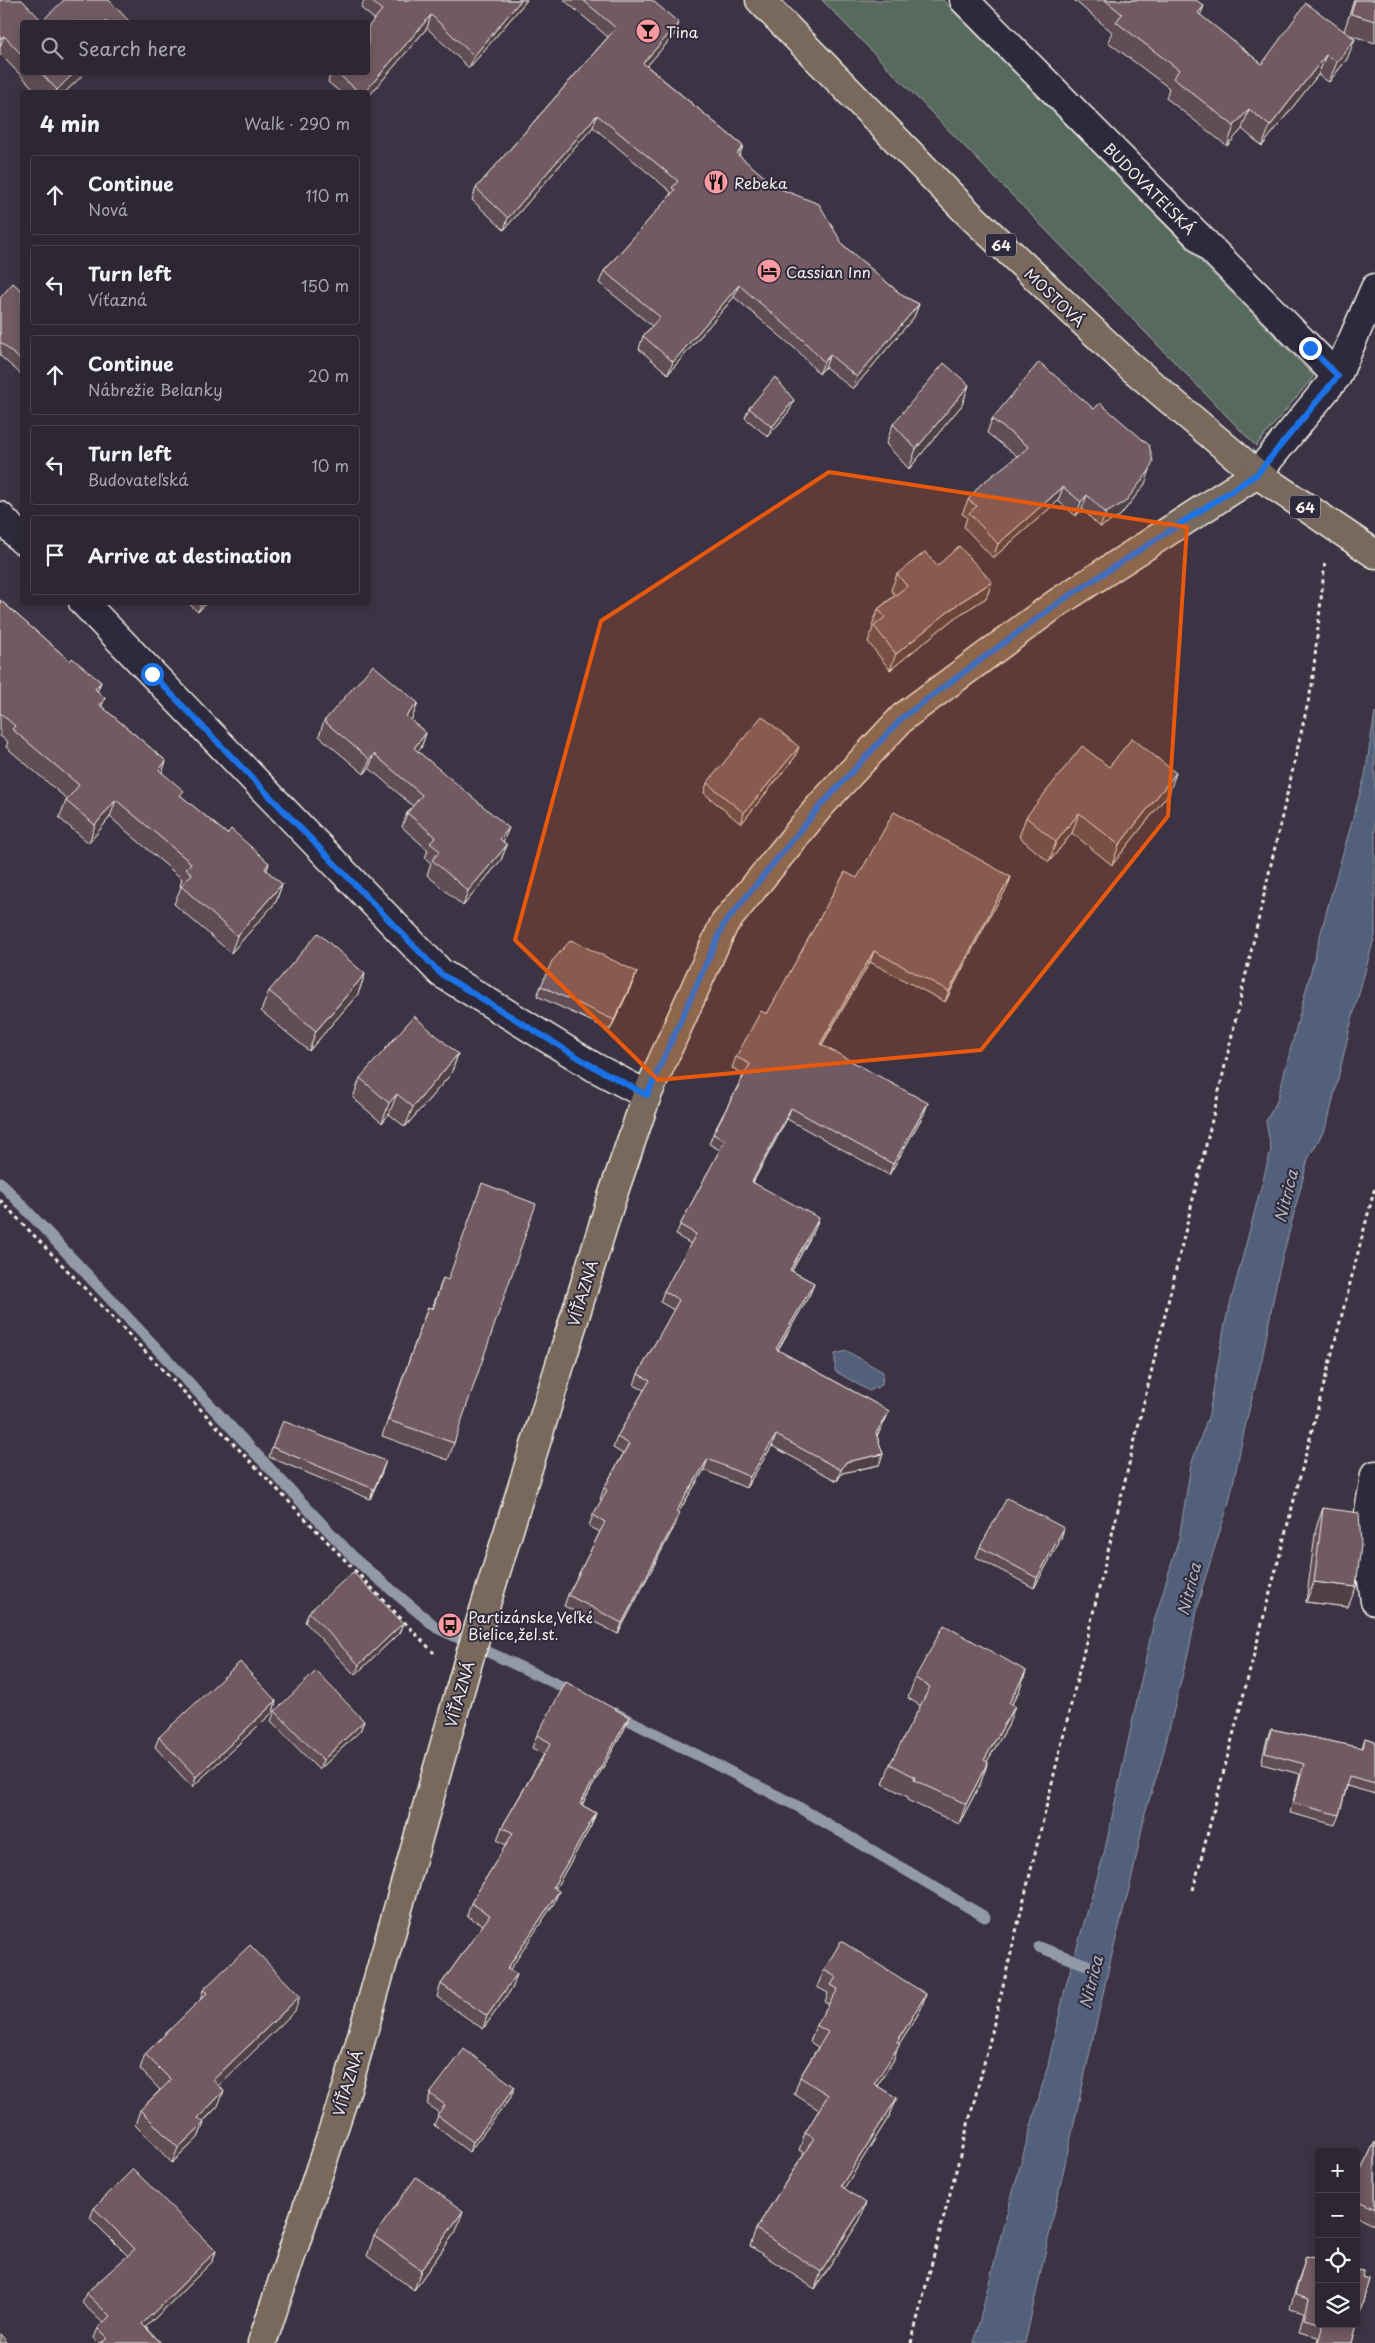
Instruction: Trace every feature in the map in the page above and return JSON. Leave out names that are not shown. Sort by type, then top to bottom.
[{"type":"main road","name":"MOSTOVÁ","points":[[760,0],[969,214],[1074,315],[1130,366],[1257,474]]},
{"type":"main road","name":"64","points":[[1257,474],[1375,554]]},
{"type":"main road","name":"VÍŤAZNÁ","points":[[262,2343],[348,2086],[465,1672],[611,1200],[647,1095],[724,924],[820,806],[903,717],[1058,603],[1257,474]]},
{"type":"street","name":"BUDOVATEĽSKÁ","points":[[964,0],[1338,376]]},
{"type":"street","points":[[1257,474],[1338,376],[1375,288]]},
{"type":"street","points":[[0,516],[20,538]]},
{"type":"street","points":[[86,605],[441,974],[594,1067],[647,1095]]},
{"type":"street","points":[[1375,1475],[1369,1512],[1367,1545],[1375,1601]]},
{"type":"path","points":[[911,2343],[988,2048],[1221,1083],[1312,685],[1329,524]]},
{"type":"path","points":[[1193,1890],[1375,1187]]},
{"type":"path","points":[[0,1200],[465,1672]]},
{"type":"highlighted area","points":[[829,472],[1187,527],[1168,816],[981,1050],[658,1080],[515,940],[601,621]]},
{"type":"green space","points":[[822,0],[943,0],[1314,376],[1256,446]]},
{"type":"water","name":"Nitrica","points":[[1375,712],[1375,935],[1352,1019],[1327,1125],[1308,1159],[1278,1275],[1262,1359],[1229,1502],[1202,1588],[1161,1762],[1145,1813],[1133,1873],[1110,1962],[1025,2343],[974,2343],[1001,2235],[1048,2065],[1066,1985],[1104,1854],[1153,1625],[1179,1539],[1191,1465],[1209,1414],[1225,1323],[1271,1150],[1266,1121],[1277,1101],[1329,902],[1365,776]]},
{"type":"water","points":[[847,1351],[883,1372],[882,1385],[869,1391],[835,1371],[835,1354]]},
{"type":"building","points":[[0,0],[22,0],[41,20],[20,20],[20,53],[4,36],[0,39]]},
{"type":"building","points":[[64,0],[109,0],[128,20],[43,20]]},
{"type":"building","points":[[370,0],[521,0],[474,56],[431,15],[367,90],[357,90],[339,75],[370,75],[370,25],[382,10]]},
{"type":"building","points":[[583,0],[652,0],[679,23],[643,63],[743,146],[737,154],[778,188],[819,204],[843,245],[903,296],[919,304],[857,377],[830,355],[824,362],[803,340],[739,285],[673,362],[643,336],[660,317],[604,271],[675,190],[672,188],[678,181],[597,115],[508,218],[476,188],[616,28]]},
{"type":"building","points":[[1105,0],[1196,0],[1204,6],[1198,13],[1262,64],[1306,3],[1355,39],[1337,62],[1326,55],[1270,126],[1249,109],[1234,126],[1173,78],[1179,70],[1116,22],[1122,14]]},
{"type":"building","points":[[1355,0],[1375,0],[1375,21],[1351,14]]},
{"type":"building","points":[[43,75],[72,75],[57,90]]},
{"type":"building","points":[[13,283],[20,289],[20,359],[0,342],[0,298]]},
{"type":"building","points":[[1039,362],[1094,409],[1100,403],[1149,445],[1153,461],[1150,470],[1125,502],[1106,513],[1087,495],[1081,502],[1063,487],[998,544],[969,513],[977,506],[968,500],[980,485],[1029,447],[992,419]]},
{"type":"building","points":[[944,363],[969,385],[916,449],[893,424]]},
{"type":"building","points":[[775,377],[794,400],[772,427],[749,408]]},
{"type":"building","points":[[959,546],[992,582],[959,603],[896,654],[874,626],[885,617],[878,609],[907,586],[897,574],[925,552],[937,566]]},
{"type":"building","points":[[0,600],[70,661],[72,658],[101,682],[95,689],[105,698],[100,705],[166,761],[159,770],[184,791],[180,795],[227,834],[231,829],[269,863],[265,869],[282,884],[237,936],[181,886],[192,874],[186,869],[191,863],[116,800],[95,825],[66,801],[79,785],[12,729],[15,726],[0,713]]},
{"type":"building","points":[[373,665],[418,703],[406,716],[426,733],[414,748],[509,828],[500,839],[507,845],[468,891],[432,860],[440,851],[430,843],[436,837],[407,813],[422,795],[374,754],[370,760],[324,721]]},
{"type":"building","points":[[762,716],[799,747],[744,813],[707,783]]},
{"type":"building","points":[[1132,738],[1176,773],[1119,845],[1079,813],[1056,842],[1026,817],[1082,746],[1109,767]]},
{"type":"building","points":[[894,812],[1011,877],[995,903],[949,991],[874,951],[820,1044],[928,1103],[893,1164],[791,1108],[752,1182],[819,1218],[790,1270],[814,1283],[776,1349],[889,1411],[876,1433],[883,1454],[846,1462],[841,1470],[776,1435],[750,1477],[708,1459],[676,1512],[679,1514],[622,1623],[568,1595],[605,1522],[593,1515],[607,1490],[604,1488],[629,1444],[617,1437],[650,1380],[638,1374],[679,1300],[664,1291],[696,1234],[680,1225],[725,1140],[713,1134],[750,1064],[736,1057],[761,1011],[767,1014],[845,872],[857,878]]},
{"type":"building","points":[[318,933],[365,974],[316,1031],[269,991]]},
{"type":"building","points":[[571,940],[637,972],[614,1020],[541,986],[552,961]]},
{"type":"building","points":[[414,1016],[458,1054],[413,1107],[397,1094],[389,1103],[360,1078]]},
{"type":"building","points":[[482,1183],[536,1204],[454,1443],[388,1420],[428,1307],[433,1309],[443,1278],[448,1280]]},
{"type":"building","points":[[283,1421],[386,1461],[374,1489],[272,1447]]},
{"type":"building","points":[[1007,1498],[1064,1528],[1037,1578],[980,1547]]},
{"type":"building","points":[[1323,1508],[1359,1513],[1361,1545],[1356,1587],[1314,1582]]},
{"type":"building","points":[[353,1572],[403,1623],[359,1665],[309,1612]]},
{"type":"building","points":[[944,1625],[1026,1671],[1009,1703],[1015,1706],[984,1760],[988,1762],[966,1804],[914,1780],[915,1777],[890,1764],[930,1687],[915,1678]]},
{"type":"building","points":[[240,1662],[276,1701],[196,1777],[159,1737]]},
{"type":"building","points":[[316,1671],[364,1721],[323,1760],[275,1711]]},
{"type":"building","points":[[566,1682],[629,1717],[580,1804],[596,1813],[553,1887],[559,1891],[507,1969],[517,1974],[487,2016],[441,1984],[490,1915],[471,1903],[513,1833],[502,1827],[551,1743],[537,1735]]},
{"type":"building","points":[[1271,1729],[1363,1748],[1365,1738],[1375,1741],[1375,1783],[1349,1776],[1339,1815],[1293,1803],[1304,1764],[1265,1753]]},
{"type":"building","points":[[841,1941],[926,1994],[897,2042],[900,2044],[874,2084],[897,2098],[841,2186],[866,2203],[821,2272],[756,2229],[814,2138],[805,2133],[828,2095],[800,2077],[828,2032],[816,2025],[838,1989],[831,1985],[836,1977],[824,1970]]},
{"type":"building","points":[[250,1945],[300,1996],[213,2080],[224,2091],[198,2118],[204,2123],[178,2148],[140,2110],[171,2080],[145,2054],[207,1993],[203,1990]]},
{"type":"building","points":[[464,2049],[515,2087],[473,2142],[437,2115],[445,2105],[430,2094]]},
{"type":"building","points":[[1375,2142],[1375,2209],[1360,2202],[1360,2172]]},
{"type":"building","points":[[133,2169],[216,2251],[142,2324],[161,2343],[101,2343],[107,2337],[98,2328],[110,2316],[86,2293],[135,2249],[94,2208]]},
{"type":"building","points":[[416,2177],[463,2211],[421,2270],[374,2236]]},
{"type":"building","points":[[1306,2256],[1315,2258],[1315,2322],[1304,2319],[1309,2299],[1295,2295]]},
{"type":"building","points":[[1360,2271],[1363,2271],[1362,2277],[1369,2279],[1360,2313]]},
{"type":"building","points":[[1322,2328],[1356,2328],[1352,2343],[1318,2343]]},
{"type":"building","points":[[0,2334],[8,2343],[0,2343]]},
{"type":"waterway","points":[[0,1182],[357,1561],[437,1628],[576,1693]]},
{"type":"waterway","points":[[615,1713],[797,1806],[985,1917]]},
{"type":"waterway","name":"Nitrica","points":[[1039,1947],[1087,1965]]},
{"type":"place","name":"Tina","points":[[648,31]]},
{"type":"place","name":"Rebeka","points":[[716,182]]},
{"type":"place","name":"Cassian Inn","points":[[769,271]]},
{"type":"place","name":"Partizánske,Veľké Bielice,žel.st.","points":[[450,1625]]},
{"type":"route","points":[[152,674],[441,974],[594,1067],[647,1095],[724,924],[820,806],[903,717],[1058,603],[1257,474],[1338,376],[1310,348]]}]
